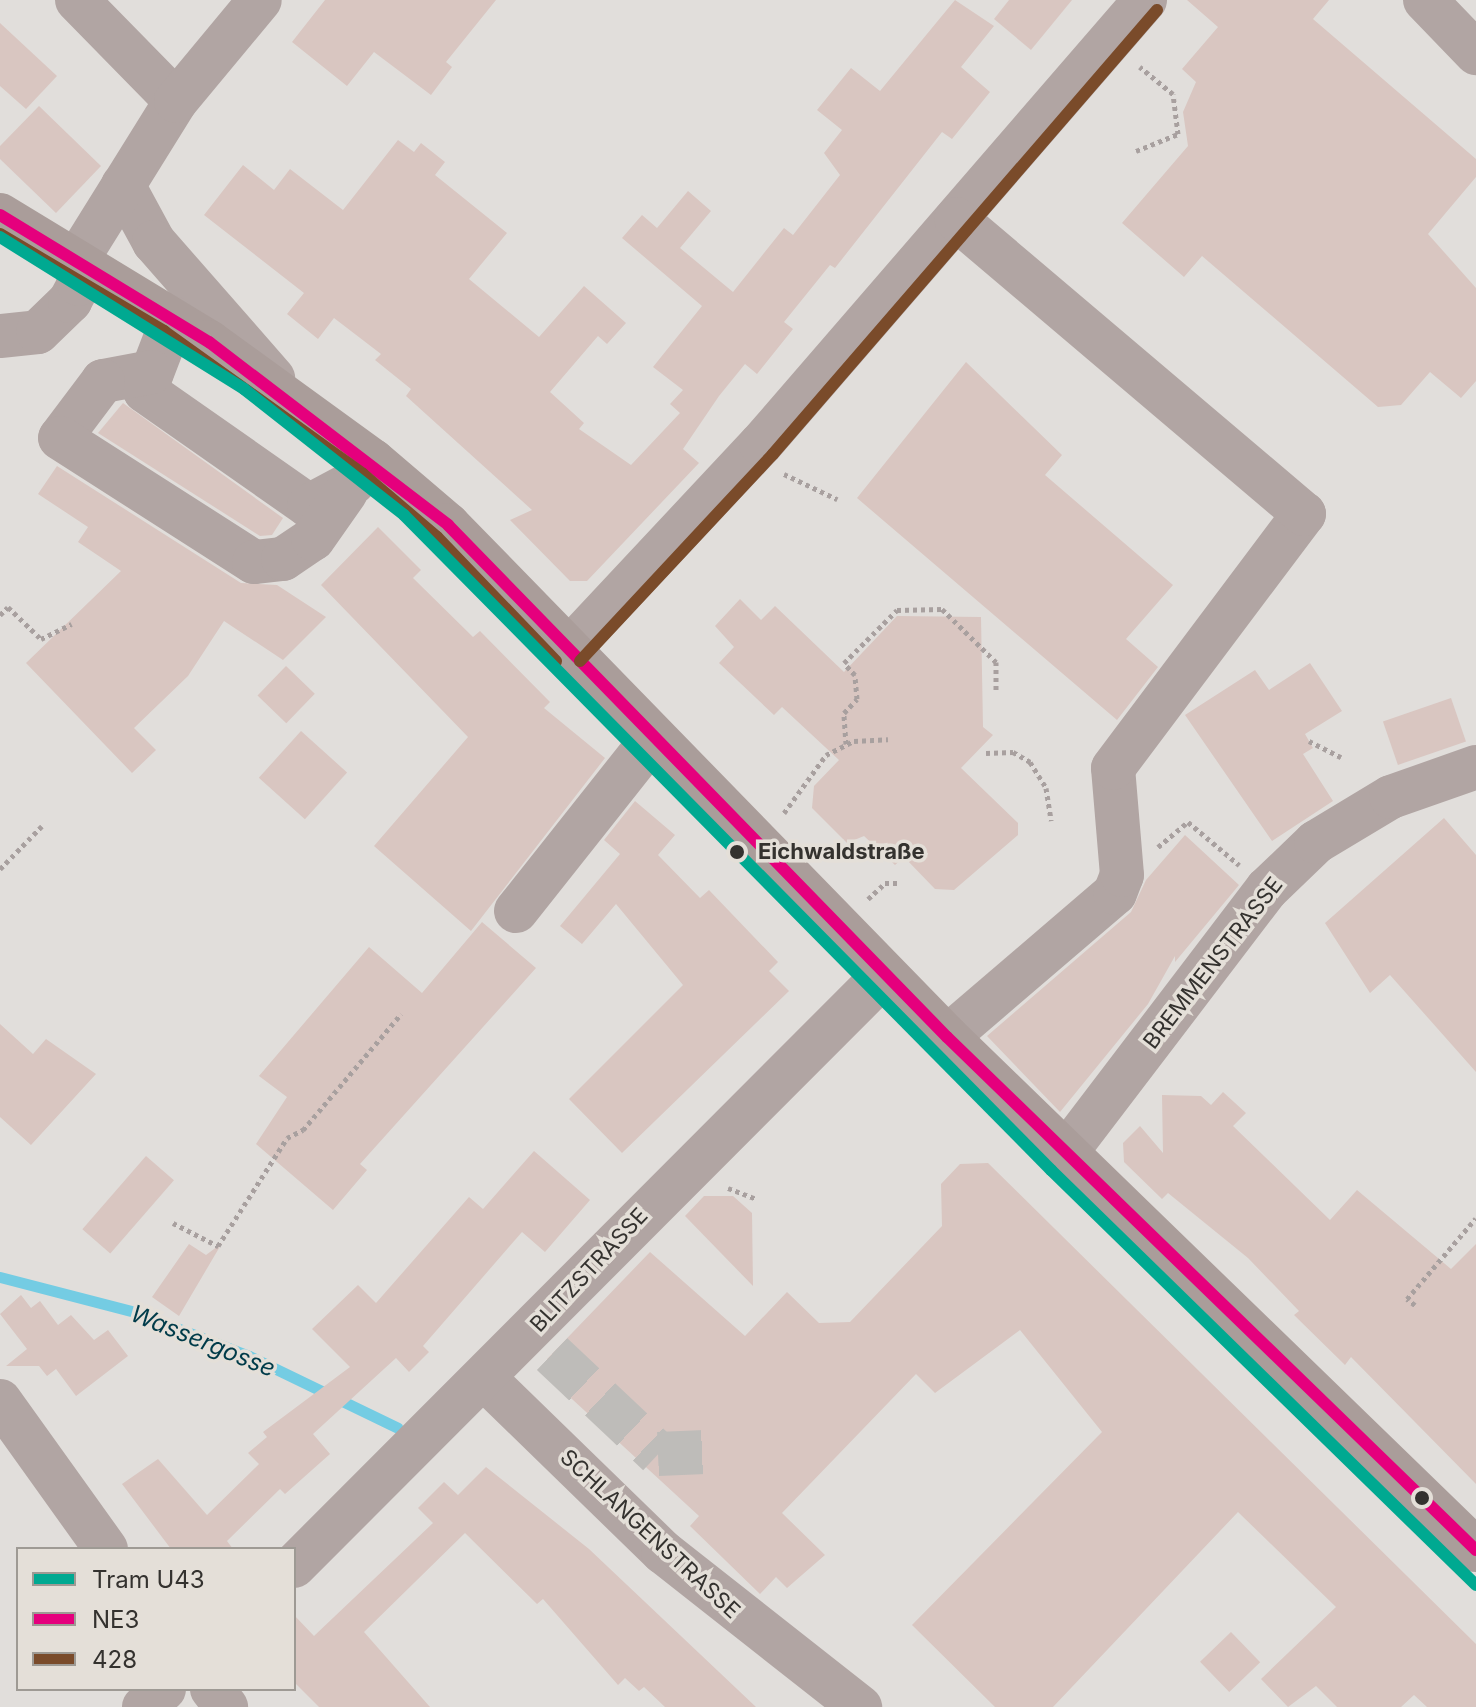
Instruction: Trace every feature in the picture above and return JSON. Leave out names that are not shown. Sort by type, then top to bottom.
[{"type":"main road","points":[[0,215],[173,318],[293,400],[360,476],[476,552],[884,975],[1476,1550]]},
{"type":"street","points":[[77,0],[176,101]]},
{"type":"street","points":[[0,336],[38,332],[63,310],[79,284],[77,260],[176,101],[260,0]]},
{"type":"street","points":[[568,650],[761,444],[1145,0]]},
{"type":"street","points":[[1425,0],[1476,53]]},
{"type":"street","points":[[123,185],[154,242],[293,400]]},
{"type":"street","points":[[947,1037],[1104,904],[1122,875],[1112,792],[1124,747],[1304,514],[956,219]]},
{"type":"street","points":[[173,318],[145,391],[309,506],[360,476]]},
{"type":"street","points":[[152,372],[103,381],[60,438],[254,562],[283,559],[313,539],[360,476]]},
{"type":"street","points":[[516,911],[653,738]]},
{"type":"street","name":"BREMMENSTRASSE","points":[[1065,1154],[1267,889],[1316,842],[1391,797],[1476,767]]},
{"type":"street","name":"BLITZSTRASSE","points":[[296,1564],[486,1380],[540,1344],[884,975]]},
{"type":"street","name":"SCHLANGENSTRASSE","points":[[486,1380],[663,1552],[860,1707]]},
{"type":"street","points":[[0,1401],[105,1547]]},
{"type":"street","points":[[144,1707],[162,1691]]},
{"type":"street","points":[[214,1691],[226,1707]]},
{"type":"path","points":[[1134,61],[1173,94],[1178,134],[1136,151]]},
{"type":"path","points":[[780,471],[837,499]]},
{"type":"path","points":[[0,615],[8,607],[41,639],[72,624]]},
{"type":"path","points":[[846,744],[844,713],[857,699],[855,675],[844,663],[897,610],[942,609],[996,662],[996,693]]},
{"type":"path","points":[[779,818],[803,779],[846,744],[888,739]]},
{"type":"path","points":[[1309,741],[1341,757]]},
{"type":"path","points":[[986,753],[1013,752],[1030,762],[1046,788],[1051,821]]},
{"type":"path","points":[[1121,855],[1153,852],[1188,822],[1267,889]]},
{"type":"path","points":[[0,869],[42,826]]},
{"type":"path","points":[[861,905],[885,883],[899,883]]},
{"type":"path","points":[[173,1223],[218,1246],[287,1138],[303,1130],[401,1014]]},
{"type":"path","points":[[729,1188],[756,1199]]},
{"type":"path","points":[[1415,1305],[1407,1299],[1476,1218]]},
{"type":"building","points":[[325,0],[496,0],[446,62],[452,67],[431,95],[374,52],[347,86],[292,42]]},
{"type":"building","points":[[955,0],[994,26],[961,67],[990,92],[952,139],[942,132],[835,268],[830,265],[784,322],[793,329],[757,374],[745,364],[683,449],[699,463],[587,581],[570,581],[510,520],[532,510],[406,396],[411,389],[375,360],[381,354],[334,318],[318,339],[287,314],[304,293],[204,215],[243,165],[274,190],[290,169],[343,210],[398,140],[414,152],[421,143],[445,162],[435,175],[507,233],[469,279],[539,337],[584,286],[626,323],[607,344],[598,336],[550,392],[584,423],[579,429],[631,465],[680,413],[670,404],[683,390],[653,367],[702,306],[622,238],[642,215],[657,228],[688,191],[711,211],[680,248],[733,292],[784,228],[793,235],[840,175],[824,153],[842,130],[817,110],[851,68],[880,91]]},
{"type":"building","points":[[1009,0],[1072,0],[1031,50],[994,19]]},
{"type":"building","points":[[1187,0],[1329,0],[1313,19],[1476,159],[1476,177],[1428,234],[1476,288],[1476,381],[1461,398],[1430,372],[1401,405],[1378,407],[1202,256],[1184,277],[1122,223],[1188,146],[1183,112],[1196,82],[1182,69],[1218,27]]},
{"type":"building","points":[[0,23],[57,76],[26,109],[0,86]]},
{"type":"building","points":[[39,106],[101,166],[56,213],[0,159],[0,146]]},
{"type":"building","points":[[966,362],[1062,455],[1045,475],[1173,585],[1126,639],[1158,667],[1117,720],[857,498]]},
{"type":"building","points":[[123,403],[283,518],[272,535],[260,536],[98,433]]},
{"type":"building","points":[[57,466],[241,583],[277,585],[326,617],[283,660],[224,621],[188,676],[134,728],[156,750],[132,773],[26,663],[121,571],[78,542],[88,527],[38,494]]},
{"type":"building","points":[[378,527],[421,570],[413,578],[473,637],[480,631],[550,702],[544,708],[605,758],[471,931],[374,846],[468,737],[321,585]]},
{"type":"building","points":[[740,599],[761,620],[775,606],[844,672],[897,616],[981,617],[983,727],[993,735],[961,768],[1018,823],[1018,835],[954,890],[935,889],[904,857],[895,865],[864,836],[847,843],[812,808],[814,786],[839,760],[782,707],[774,715],[719,663],[734,647],[715,626]]},
{"type":"building","points":[[1310,663],[1342,711],[1305,734],[1313,748],[1303,754],[1333,801],[1272,841],[1185,715],[1255,670],[1269,690]]},
{"type":"building","points":[[286,666],[315,694],[286,723],[258,695]]},
{"type":"building","points":[[1451,698],[1466,741],[1398,765],[1383,721]]},
{"type":"building","points":[[301,731],[347,772],[305,819],[259,778]]},
{"type":"building","points":[[635,801],[675,835],[658,855],[700,898],[709,890],[778,962],[769,971],[789,991],[622,1153],[569,1099],[683,985],[616,904],[582,944],[560,926],[620,854],[604,840]]},
{"type":"building","points":[[1444,818],[1476,855],[1476,1072],[1390,975],[1370,993],[1325,923]]},
{"type":"building","points":[[1185,835],[1239,885],[1175,962],[1175,956],[1148,1004],[1060,1112],[987,1036],[1131,912],[1146,880]]},
{"type":"building","points":[[482,922],[536,968],[360,1164],[367,1170],[333,1210],[256,1144],[287,1097],[259,1076],[369,947],[422,993]]},
{"type":"building","points":[[0,1024],[33,1054],[46,1039],[96,1074],[31,1145],[0,1117]]},
{"type":"building","points":[[1223,1092],[1246,1113],[1233,1126],[1330,1220],[1357,1190],[1451,1269],[1476,1244],[1476,1484],[1351,1357],[1345,1365],[1294,1315],[1299,1311],[1248,1258],[1168,1193],[1162,1199],[1124,1162],[1123,1143],[1140,1126],[1163,1153],[1162,1095],[1201,1096],[1211,1105]]},
{"type":"building","points":[[534,1151],[590,1200],[545,1252],[522,1232],[423,1346],[429,1352],[409,1372],[396,1358],[313,1434],[330,1454],[285,1494],[280,1489],[227,1541],[232,1547],[169,1547],[122,1484],[158,1459],[207,1515],[259,1464],[248,1453],[267,1437],[263,1432],[350,1367],[312,1329],[358,1285],[376,1303],[469,1197],[483,1209]]},
{"type":"building","points":[[146,1156],[174,1180],[110,1253],[82,1229]]},
{"type":"building","points":[[988,1163],[1476,1644],[1476,1707],[1427,1707],[1414,1695],[1401,1707],[1337,1707],[1316,1686],[1288,1707],[1261,1679],[1336,1607],[1238,1512],[1053,1707],[995,1707],[912,1625],[1102,1432],[1020,1330],[935,1393],[916,1374],[782,1513],[825,1555],[787,1588],[776,1577],[760,1594],[690,1526],[699,1516],[547,1376],[547,1359],[650,1252],[745,1336],[787,1292],[819,1323],[850,1322],[942,1226],[941,1184],[960,1164]]},
{"type":"building","points":[[704,1196],[733,1196],[752,1213],[753,1286],[685,1216]]},
{"type":"building","points":[[222,1243],[179,1316],[152,1297],[189,1244],[206,1255]]},
{"type":"building","points":[[21,1295],[31,1308],[40,1301],[58,1325],[71,1315],[94,1340],[108,1330],[128,1356],[76,1396],[56,1369],[47,1376],[39,1366],[6,1366],[27,1349],[0,1314]]},
{"type":"building","points":[[486,1467],[589,1549],[756,1707],[665,1707],[644,1687],[639,1691],[625,1678],[618,1685],[543,1599],[537,1604],[465,1533],[364,1632],[430,1707],[319,1707],[296,1684],[296,1617],[314,1636],[433,1523],[418,1508],[444,1482],[458,1495]]},
{"type":"building","points":[[1231,1632],[1260,1662],[1229,1692],[1200,1662]]},
{"type":"waterway","name":"Wassergosse","points":[[0,1277],[135,1312],[249,1356],[398,1428]]},
{"type":"tunnel","points":[[552,1354],[658,1454],[705,1452]]},
{"type":"tram line","name":"U43","points":[[0,237],[244,389],[404,515],[1051,1170],[1476,1585]]},
{"type":"transit line","name":"428","points":[[580,661],[773,454],[1157,10]]},
{"type":"transit line","name":"NE3","points":[[0,215],[209,342],[448,525],[947,1037],[1476,1550]]},
{"type":"transit line","name":"428","points":[[0,234],[164,331],[363,474],[437,537],[556,661]]},
{"type":"place","name":"Eichwaldstraße","points":[[737,852]]}]
